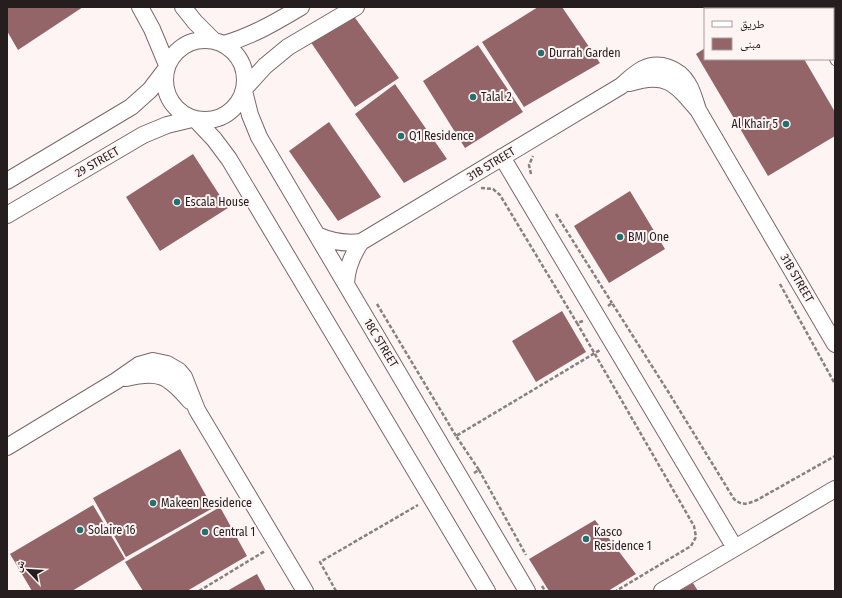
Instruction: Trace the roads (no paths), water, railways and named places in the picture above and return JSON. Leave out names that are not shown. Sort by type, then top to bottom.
[{"type":"street","points":[[140,7],[152,29],[166,67],[164,85],[169,99],[178,111],[194,120],[214,139],[229,159],[486,591]]},
{"type":"street","points":[[184,7],[195,22],[218,42],[232,50],[239,58],[245,78],[244,90],[240,101],[234,109],[226,115],[216,119],[206,121],[194,120]]},
{"type":"street","points":[[7,181],[131,107],[150,90],[172,57],[183,46],[198,40],[218,42],[238,40],[265,28],[301,7]]},
{"type":"street","points":[[244,90],[265,66],[288,47],[356,7]]},
{"type":"street","name":"31B STREET","points":[[317,235],[338,243],[350,244],[361,242],[621,86],[644,69],[665,66],[679,73],[688,84],[698,110],[835,344]]},
{"type":"street","name":"18C STREET","points":[[244,90],[250,115],[259,137],[462,480],[534,588]]},
{"type":"street","name":"29 STREET","points":[[7,215],[143,135],[167,125],[194,120]]},
{"type":"street","points":[[502,157],[735,548]]},
{"type":"street","name":"31B STREET","points":[[346,283],[350,261],[361,242]]},
{"type":"street","points":[[7,446],[116,381],[133,368],[146,362],[153,361],[167,364],[179,371],[184,377],[197,410],[305,591]]},
{"type":"street","points":[[662,591],[835,489]]},
{"type":"place","name":"Durrah Garden","points":[[541,53]]},
{"type":"place","name":"Talal 2","points":[[473,97]]},
{"type":"place","name":"Al Khair 5","points":[[786,124]]},
{"type":"place","name":"Q1 Residence","points":[[401,136]]},
{"type":"place","name":"Escala House","points":[[177,202]]},
{"type":"place","name":"BMJ One","points":[[620,237]]},
{"type":"place","name":"Makeen Residence","points":[[153,503]]},
{"type":"place","name":"Solaire 16","points":[[80,530]]},
{"type":"place","name":"Central 1","points":[[205,532]]},
{"type":"place","name":"Kasco Residence 1","points":[[586,539]]}]
